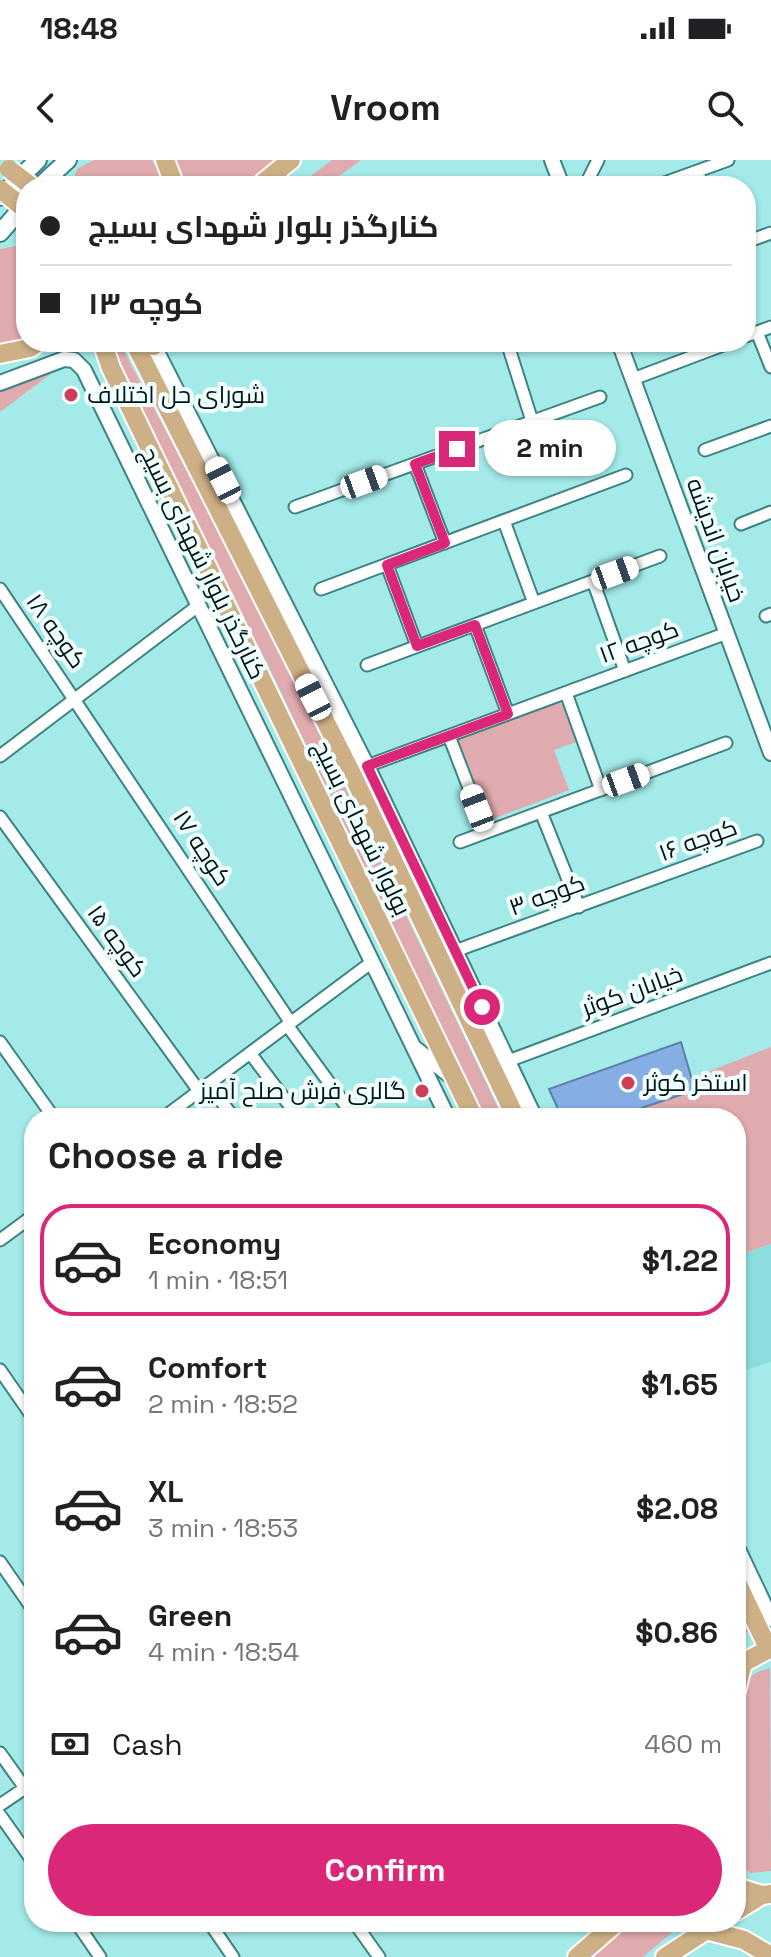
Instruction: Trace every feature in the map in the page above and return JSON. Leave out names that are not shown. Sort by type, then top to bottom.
[{"type":"main road","points":[[22,176],[38,160]]},
{"type":"main road","points":[[51,176],[68,160]]},
{"type":"main road","points":[[271,176],[291,160]]},
{"type":"main road","points":[[0,197],[16,181]]},
{"type":"main road","points":[[0,189],[13,221]]},
{"type":"main road","name":"بولوار شهدای بسیج","points":[[105,352],[469,1108]]},
{"type":"main road","name":"بولوار شهدای بسیج","points":[[139,352],[374,820],[511,1108]]},
{"type":"main road","points":[[746,1600],[770,1648],[746,1661]]},
{"type":"main road","points":[[746,1890],[768,1895]]},
{"type":"main road","points":[[746,1906],[768,1895]]},
{"type":"main road","points":[[577,1957],[606,1932]]},
{"type":"main road","points":[[665,1957],[699,1932]]},
{"type":"main road","points":[[718,1932],[744,1940],[771,1956]]},
{"type":"street","points":[[683,176],[728,160]]},
{"type":"street","points":[[697,171],[699,176]]},
{"type":"street","points":[[756,341],[771,367]]},
{"type":"street","points":[[158,352],[367,766],[530,1108]]},
{"type":"street","points":[[510,352],[532,421]]},
{"type":"street","name":"خیابان اندیشه","points":[[623,352],[771,753]]},
{"type":"street","points":[[633,379],[705,352]]},
{"type":"street","name":"کنارگذر بلوار شهدای بسیج","points":[[0,383],[64,359],[74,360],[84,370],[443,1108]]},
{"type":"street","points":[[295,507],[600,397]]},
{"type":"street","points":[[705,450],[771,426]]},
{"type":"street","points":[[415,464],[445,543]]},
{"type":"street","points":[[321,589],[626,475]]},
{"type":"street","points":[[222,516],[223,480]]},
{"type":"street","points":[[741,524],[771,512]]},
{"type":"street","points":[[504,521],[534,603]]},
{"type":"street","points":[[367,665],[660,556]]},
{"type":"street","points":[[387,565],[417,646]]},
{"type":"street","points":[[593,581],[625,671]]},
{"type":"street","name":"کوچه ۱۸","points":[[0,589],[76,698]]},
{"type":"street","points":[[0,756],[199,605]]},
{"type":"street","points":[[475,625],[508,714]]},
{"type":"street","name":"کوچه ۱۲","points":[[367,766],[727,633]]},
{"type":"street","points":[[566,693],[601,790]]},
{"type":"street","name":"کوچه ۱۷","points":[[76,698],[289,1024],[348,1108]]},
{"type":"street","points":[[449,736],[486,832]]},
{"type":"street","points":[[460,842],[726,743]]},
{"type":"street","points":[[541,812],[579,907]]},
{"type":"street","name":"کوچه ۱۵","points":[[0,817],[204,1088],[224,1108]]},
{"type":"street","points":[[374,820],[412,859]]},
{"type":"street","name":"کوچه ۱۶","points":[[654,879],[757,841]]},
{"type":"street","points":[[337,890],[347,853]]},
{"type":"street","name":"کوچه ۳","points":[[455,951],[654,879]]},
{"type":"street","points":[[177,1108],[372,962]]},
{"type":"street","name":"خیابان کوثر","points":[[508,1061],[771,963]]},
{"type":"street","points":[[0,1042],[47,1108]]},
{"type":"street","points":[[413,1046],[455,1079]]},
{"type":"street","points":[[250,1053],[291,1108]]},
{"type":"street","points":[[0,1240],[24,1226]]},
{"type":"street","points":[[0,1370],[24,1405]]},
{"type":"street","points":[[0,1562],[24,1597]]},
{"type":"street","points":[[746,1566],[771,1619]]},
{"type":"street","points":[[0,1753],[24,1779]]},
{"type":"street","points":[[0,1805],[24,1789]]},
{"type":"street","points":[[0,1815],[24,1849]]},
{"type":"street","points":[[83,1932],[100,1957]]},
{"type":"street","points":[[216,1932],[233,1957]]},
{"type":"street","points":[[361,1932],[379,1957]]},
{"type":"shaded area","points":[[94,160],[152,160],[161,176],[75,176],[77,169]]},
{"type":"shaded area","points":[[174,160],[276,160],[254,176],[179,176]]},
{"type":"shaded area","points":[[332,160],[361,160],[339,176],[311,176]]},
{"type":"shaded area","points":[[16,246],[16,340],[0,344],[0,249]]},
{"type":"shaded area","points":[[112,352],[124,352],[218,530],[498,1108],[478,1108],[271,671],[147,431]]},
{"type":"shaded area","points":[[56,370],[0,412],[0,390]]},
{"type":"shaded area","points":[[557,700],[563,706],[576,742],[554,750],[569,790],[490,820],[456,736]]},
{"type":"shaded area","name":"استخر کوثر","points":[[681,1042],[695,1090],[642,1108],[558,1108],[549,1089]]},
{"type":"shaded area","points":[[771,1047],[771,1244],[746,1253],[746,1108],[642,1108],[695,1090],[692,1078]]},
{"type":"shaded area","points":[[771,1244],[771,1362],[746,1370],[746,1253]]},
{"type":"shaded area","points":[[770,1668],[771,1871],[750,1873],[746,1869],[746,1685],[756,1673]]},
{"type":"shaded area","points":[[619,1932],[673,1932],[643,1957],[590,1957]]},
{"type":"place","name":"شورای حل اختلاف","points":[[71,395]]},
{"type":"place","name":"استخر کوثر","points":[[628,1083]]},
{"type":"place","name":"گالری فرش صلح آمیز","points":[[422,1091]]},
{"type":"route","points":[[457,449],[415,464],[445,543],[387,565],[417,646],[475,625],[508,714],[367,766],[482,1007]]}]
